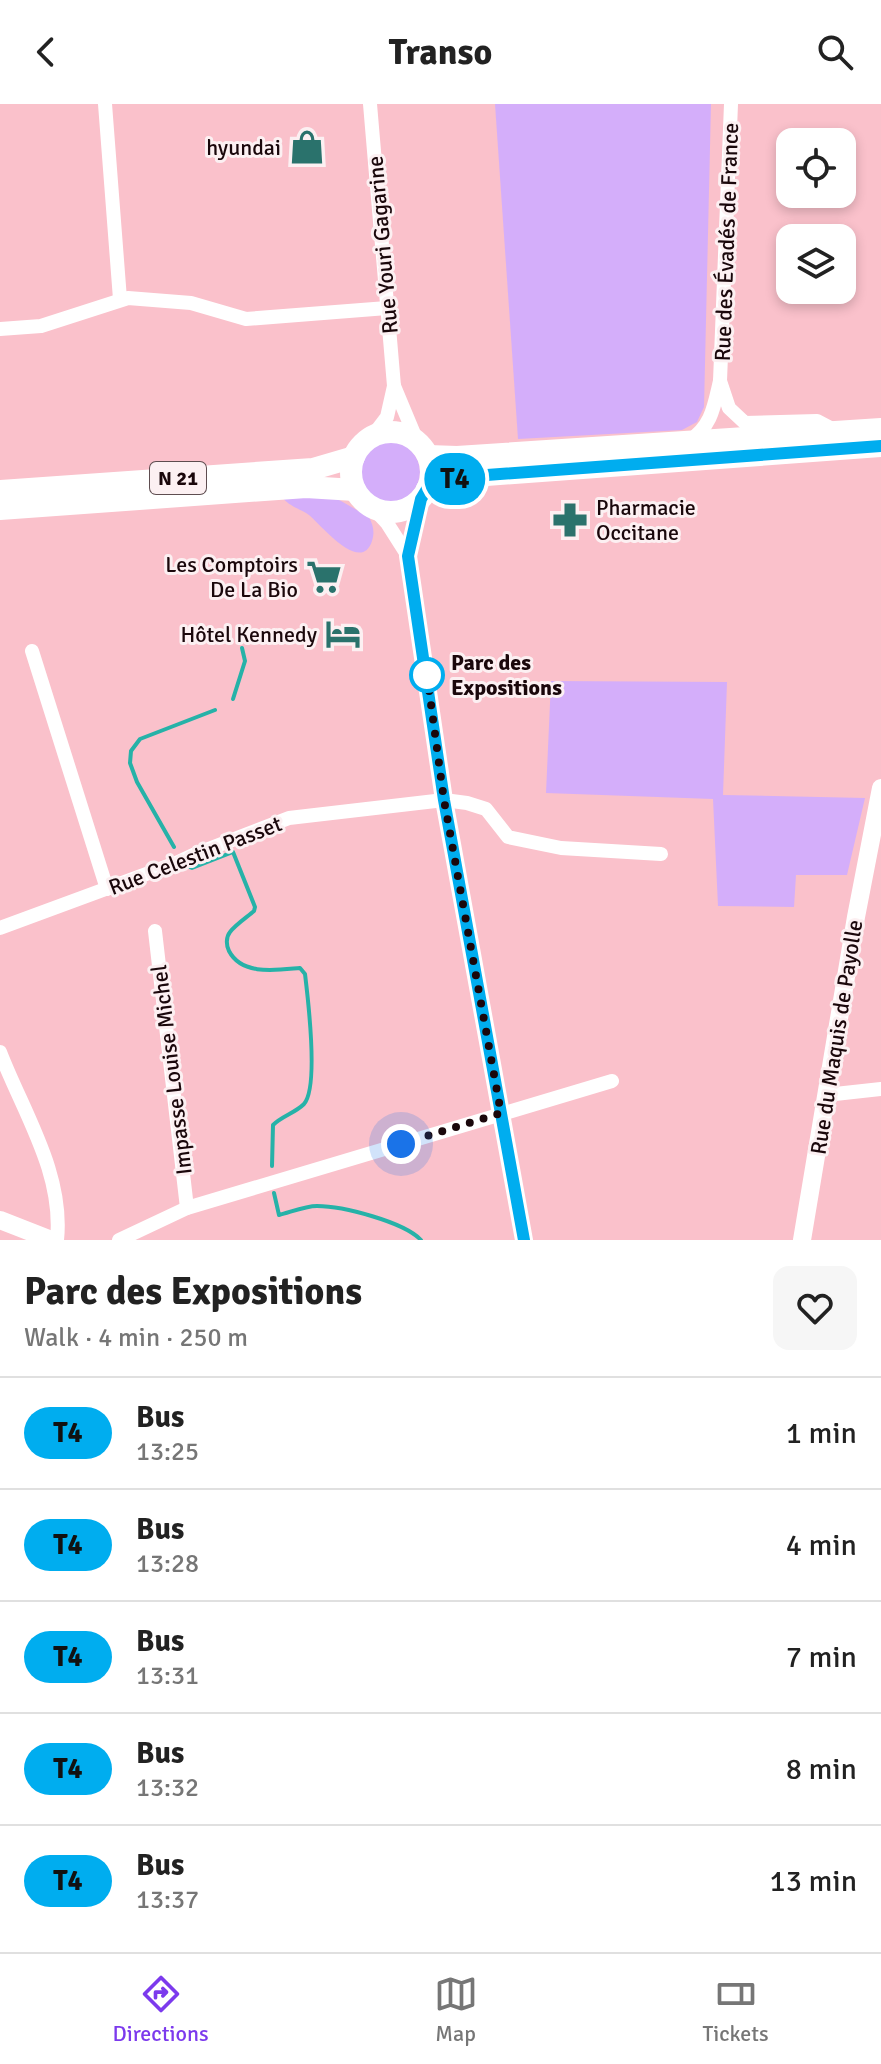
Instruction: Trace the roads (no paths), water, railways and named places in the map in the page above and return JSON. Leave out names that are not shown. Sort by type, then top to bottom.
[{"type":"main road","points":[[881,429],[457,457],[422,448],[402,434],[384,433],[361,446],[351,468],[355,490],[363,501],[374,509],[400,512],[424,494],[460,477],[881,446]]},
{"type":"main road","points":[[422,448],[431,479],[424,494]]},
{"type":"main road","name":"N 21","points":[[0,491],[313,469],[354,457]]},
{"type":"main road","name":"N 21","points":[[0,509],[306,487],[355,490]]},
{"type":"street","points":[[105,104],[120,299]]},
{"type":"street","name":"Rue Youri Gagarine","points":[[370,104],[394,386],[387,417],[371,438]]},
{"type":"street","name":"Rue des Évadés de France","points":[[687,442],[709,422],[720,381],[731,104]]},
{"type":"street","points":[[0,329],[41,326],[92,312],[120,299],[191,303],[246,319],[387,308]]},
{"type":"street","name":"Rue des Évadés de France","points":[[720,381],[729,408],[745,423],[817,421],[838,432]]},
{"type":"street","name":"Rue Youri Gagarine","points":[[394,386],[422,448]]},
{"type":"street","points":[[424,494],[408,556],[444,800],[524,1240]]},
{"type":"street","points":[[374,509],[408,556]]},
{"type":"street","points":[[32,651],[107,889]]},
{"type":"street","name":"Rue du Maquis de Payolle","points":[[802,1240],[856,917],[881,788]]},
{"type":"street","name":"Rue Celestin Passet","points":[[0,928],[289,818],[444,800],[486,809],[508,837],[561,848],[661,854]]},
{"type":"street","name":"Impasse Louise Michel","points":[[155,931],[187,1208]]},
{"type":"street","points":[[0,1052],[46,1159],[58,1202],[54,1240],[0,1220]]},
{"type":"street","points":[[119,1240],[187,1208],[612,1081]]},
{"type":"street","points":[[826,1095],[881,1089]]},
{"type":"waterway","points":[[233,699],[245,661],[242,648]]},
{"type":"waterway","points":[[174,847],[137,782],[130,763],[131,751],[140,739],[215,710]]},
{"type":"waterway","points":[[187,866],[192,868],[233,852],[255,907],[229,934],[229,951],[235,959],[251,968],[300,968],[305,974],[311,1080],[304,1104],[273,1125],[272,1166]]},
{"type":"waterway","points":[[274,1193],[279,1215],[312,1206],[342,1209],[387,1221],[421,1240]]},
{"type":"place","name":"hyundai","points":[[307,147]]},
{"type":"place","name":"Pharmacie Occitane","points":[[570,520]]},
{"type":"place","name":"Les Comptoirs De La Bio","points":[[324,577]]},
{"type":"place","name":"Hôtel Kennedy","points":[[343,634]]},
{"type":"place","name":"Parc des Expositions","points":[[427,675]]}]
